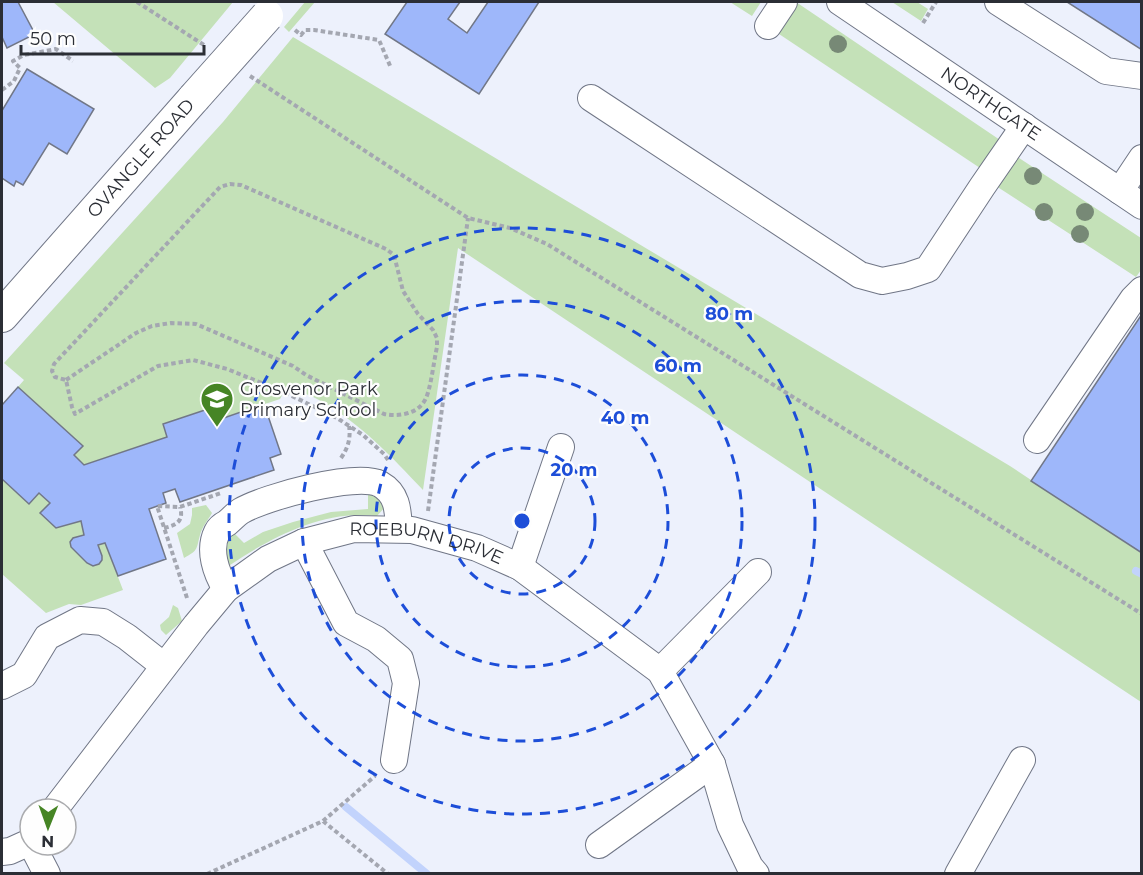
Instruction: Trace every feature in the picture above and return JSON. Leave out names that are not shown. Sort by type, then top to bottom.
[{"type":"main road","name":"OVANGLE ROAD","points":[[2,316],[273,9]]},
{"type":"street","points":[[768,26],[784,2]]},
{"type":"street","name":"NORTHGATE","points":[[840,2],[869,12],[1024,126],[1142,206]]},
{"type":"street","points":[[998,2],[1106,71],[1142,76]]},
{"type":"street","points":[[591,98],[860,275],[882,281],[928,269],[1024,126]]},
{"type":"street","points":[[1120,191],[1142,158]]},
{"type":"street","points":[[1037,440],[1132,299],[1142,290]]},
{"type":"street","points":[[520,567],[561,447]]},
{"type":"street","points":[[226,589],[218,576],[213,547],[218,530],[242,511],[269,499],[328,484],[370,481],[381,485],[390,493],[397,506],[399,529]]},
{"type":"street","name":"ROEBURN DRIVE","points":[[64,797],[196,624],[226,589],[268,559],[304,542],[354,529],[399,529],[425,532],[477,548],[520,567],[660,671],[712,764],[730,825],[750,867],[756,873]]},
{"type":"street","points":[[304,542],[346,623],[376,639],[400,659],[406,683],[394,760]]},
{"type":"street","points":[[660,671],[758,572]]},
{"type":"street","points":[[2,686],[24,675],[47,637],[80,620],[103,622],[127,637],[164,666]]},
{"type":"street","points":[[958,873],[1022,760]]},
{"type":"street","points":[[599,845],[712,764]]},
{"type":"street","points":[[2,852],[18,847]]},
{"type":"street","points":[[38,857],[47,873]]},
{"type":"path","points":[[137,2],[207,47]]},
{"type":"path","points":[[923,23],[936,2]]},
{"type":"path","points":[[295,30],[301,35],[305,30],[314,30],[379,40],[391,68]]},
{"type":"path","points":[[2,90],[16,82],[20,68],[14,61],[24,55],[56,50],[73,61]]},
{"type":"path","points":[[247,74],[468,218],[510,228],[547,244],[1142,614]]},
{"type":"path","points":[[230,184],[241,185],[386,249],[394,255],[403,291],[437,338],[426,398],[421,406],[412,412],[394,416],[384,414],[292,366],[196,324],[171,323],[152,326],[136,333],[66,380],[55,377],[52,371],[54,364],[220,187],[230,184]]},
{"type":"path","points":[[425,532],[468,218]]},
{"type":"path","points":[[66,380],[75,414],[158,366],[193,360],[227,369],[284,392],[337,418],[363,435],[384,454],[388,462]]},
{"type":"path","points":[[339,461],[347,450],[349,425]]},
{"type":"path","points":[[157,506],[196,624]]},
{"type":"path","points":[[164,528],[174,526],[180,520],[182,514],[180,507]]},
{"type":"path","points":[[207,873],[323,821],[394,760]]},
{"type":"path","points":[[323,821],[388,873]]},
{"type":"green space","points":[[53,2],[233,2],[170,78],[155,88]]},
{"type":"green space","points":[[305,2],[315,2],[289,32],[284,27]]},
{"type":"green space","points":[[730,2],[761,2],[752,16]]},
{"type":"green space","points":[[796,2],[1000,140],[980,168],[776,32]]},
{"type":"green space","points":[[892,2],[917,2],[928,9],[921,21]]},
{"type":"green space","points":[[293,37],[1010,466],[1141,553],[1141,702],[458,248],[423,490],[388,453],[336,410],[287,386],[280,399],[218,420],[214,407],[163,424],[167,437],[84,465],[74,455],[83,446],[18,387],[24,380],[4,363],[223,122]]},
{"type":"green space","points":[[1016,156],[1141,238],[1141,270],[1136,277],[996,186]]},
{"type":"green space","points":[[2,479],[29,504],[39,493],[50,503],[40,514],[56,528],[81,521],[84,535],[76,537],[71,547],[87,563],[93,566],[99,564],[102,556],[98,545],[105,543],[123,590],[81,605],[69,604],[46,613],[2,574]]},
{"type":"green space","points":[[368,492],[379,499],[385,507],[377,516],[357,515],[317,521],[279,536],[227,567],[223,542],[230,529],[244,543],[263,532],[293,522],[331,512],[368,509]]},
{"type":"green space","points":[[206,505],[212,513],[202,529],[196,549],[184,558],[177,533],[190,524],[192,508]]},
{"type":"green space","points":[[173,605],[178,608],[182,621],[166,635],[160,625],[169,617]]},
{"type":"building","points":[[2,2],[18,2],[35,34],[7,48],[2,37]]},
{"type":"building","points":[[407,2],[460,2],[448,19],[467,33],[488,2],[539,2],[479,94],[385,34]]},
{"type":"building","points":[[1067,2],[1142,2],[1142,50]]},
{"type":"building","points":[[27,69],[94,109],[67,154],[49,143],[23,185],[16,181],[14,186],[2,178],[2,108]]},
{"type":"building","points":[[1142,314],[1142,553],[1031,481]]},
{"type":"building","points":[[18,387],[83,446],[74,455],[84,465],[167,437],[163,424],[214,407],[218,420],[264,404],[281,454],[270,458],[274,470],[180,502],[175,489],[163,493],[166,503],[149,509],[166,559],[118,576],[105,543],[98,545],[102,560],[93,566],[71,547],[70,542],[73,538],[84,535],[81,521],[56,528],[40,513],[50,503],[39,493],[29,504],[2,479],[2,405]]},
{"type":"waterway","points":[[1136,571],[1142,574]]},
{"type":"waterway","points":[[346,807],[427,874]]},
{"type":"place","name":"Grosvenor Park Primary School","points":[[217,428]]}]
